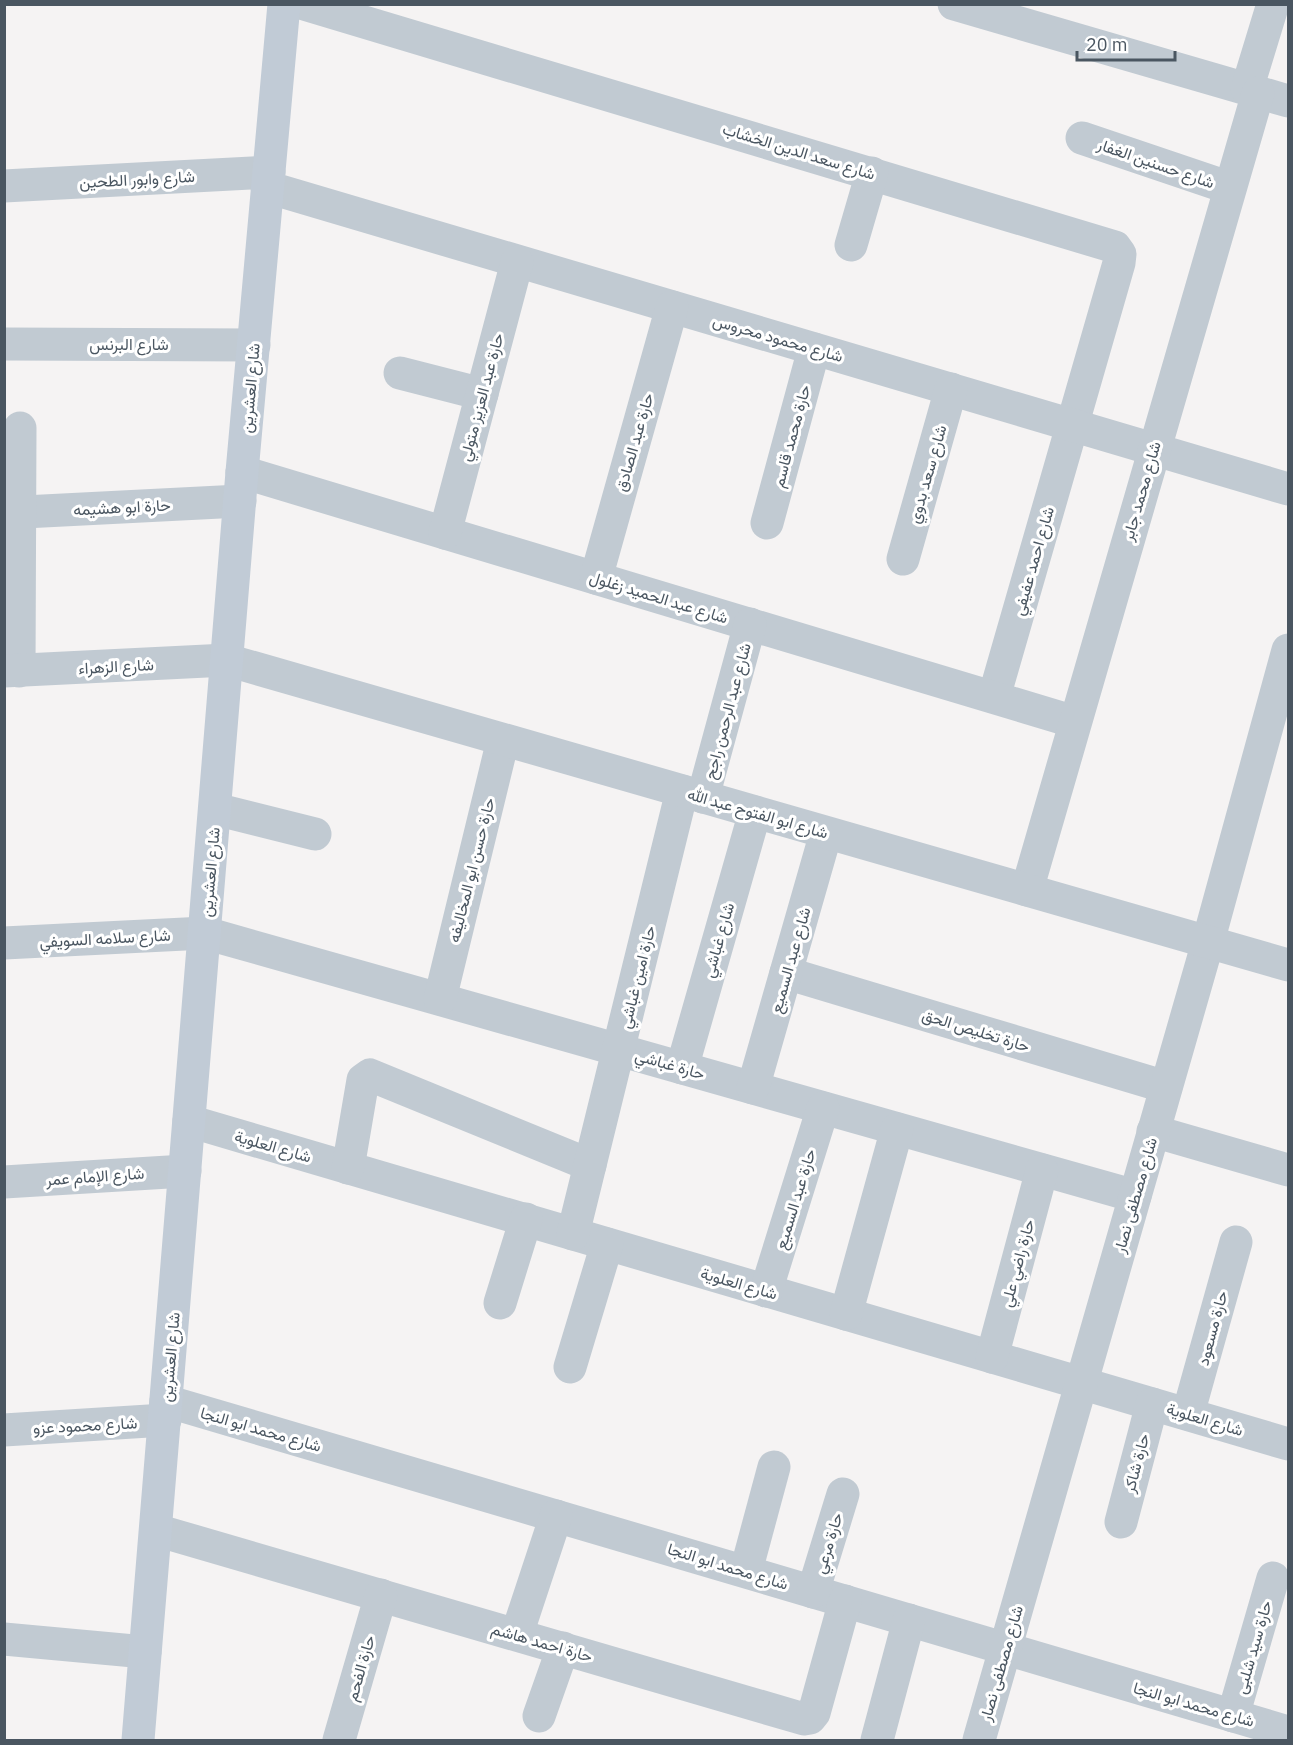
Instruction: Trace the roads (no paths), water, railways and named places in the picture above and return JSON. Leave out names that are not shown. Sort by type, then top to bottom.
[{"type":"main road","name":"شارع العشرين","points":[[141,1740],[146,1652],[241,487],[284,4]]},
{"type":"street","name":"شارع سعد الدين الخشاب","points":[[304,4],[1115,247],[1120,254],[1119,263],[1073,426]]},
{"type":"street","name":"شارع محمد جابر","points":[[1027,890],[1230,188],[1273,4]]},
{"type":"street","points":[[974,7],[1288,101]]},
{"type":"street","name":"شارع حسنين الغفار","points":[[1082,138],[1230,188]]},
{"type":"street","points":[[851,245],[872,173]]},
{"type":"street","name":"شارع وابور الطحين","points":[[4,186],[268,180]]},
{"type":"street","name":"شارع محمود محروس","points":[[268,180],[517,262],[1288,489]]},
{"type":"street","name":"حارة عبد العزيز متولي","points":[[445,533],[517,262]]},
{"type":"street","name":"حارة عبد الصادق","points":[[596,578],[672,307]]},
{"type":"street","name":"شارع البرنس","points":[[4,344],[254,345]]},
{"type":"street","name":"حارة محمد قاسم","points":[[767,523],[814,349]]},
{"type":"street","points":[[400,374],[482,394]]},
{"type":"street","name":"شارع سعد بدوي","points":[[903,559],[951,389]]},
{"type":"street","name":"شارع احمد عفيفي","points":[[994,697],[1073,426]]},
{"type":"street","points":[[12,671],[12,512],[20,428]]},
{"type":"street","name":"شارع عبد الحميد زغلول","points":[[241,487],[445,533],[1075,722]]},
{"type":"street","name":"حارة ابو هشيمه","points":[[12,512],[241,487]]},
{"type":"street","name":"شارع عبد الرحمن راجح","points":[[693,794],[750,624]]},
{"type":"street","name":"شارع مصطفى نصار","points":[[979,1740],[1208,942],[1288,650]]},
{"type":"street","name":"شارع الزهراء","points":[[12,671],[227,660]]},
{"type":"street","name":"شارع ابو الفتوح عبد الله","points":[[227,660],[1288,965]]},
{"type":"street","name":"حارة حسن ابو المخاليفه","points":[[440,999],[503,740]]},
{"type":"street","name":"حارة امين غباشي","points":[[573,1234],[619,1050],[693,794]]},
{"type":"street","points":[[215,809],[315,834]]},
{"type":"street","name":"شارع غباشي","points":[[681,1068],[755,812]]},
{"type":"street","name":"شارع عبد السميع","points":[[753,1088],[826,832]]},
{"type":"street","name":"حارة غباشي","points":[[205,933],[1135,1196]]},
{"type":"street","name":"شارع سلامه السويفي","points":[[4,943],[205,933]]},
{"type":"street","name":"حارة تخليص الحق","points":[[786,973],[1166,1087]]},
{"type":"street","points":[[348,1168],[363,1080],[370,1075],[590,1165]]},
{"type":"street","name":"حارة عبد السميع","points":[[766,1291],[823,1108]]},
{"type":"street","name":"شارع العلوية","points":[[189,1121],[1288,1444]]},
{"type":"street","points":[[846,1314],[897,1129]]},
{"type":"street","points":[[1153,1131],[1288,1170]]},
{"type":"street","name":"شارع الإمام عمر","points":[[4,1182],[185,1170]]},
{"type":"street","name":"حارة راضي علي","points":[[992,1357],[1042,1170]]},
{"type":"street","points":[[500,1303],[526,1219]]},
{"type":"street","name":"حارة مسعود","points":[[1188,1414],[1236,1242]]},
{"type":"street","points":[[570,1367],[607,1244]]},
{"type":"street","name":"حارة شاكر","points":[[1121,1522],[1152,1404]]},
{"type":"street","name":"شارع محمود عزو","points":[[4,1430],[166,1411]]},
{"type":"street","name":"شارع محمد ابو النجا","points":[[166,1411],[556,1515],[1288,1732]]},
{"type":"street","points":[[746,1571],[774,1467]]},
{"type":"street","name":"حارة مرعي","points":[[813,1592],[843,1494]]},
{"type":"street","points":[[517,1635],[556,1515]]},
{"type":"street","name":"حارة احمد هاشم","points":[[156,1530],[807,1719],[814,1713],[845,1601]]},
{"type":"street","name":"حارة سيد شلبى","points":[[1233,1716],[1273,1578]]},
{"type":"street","name":"حارة الفحم","points":[[339,1740],[381,1595]]},
{"type":"street","points":[[877,1740],[909,1620]]},
{"type":"street","points":[[4,1639],[146,1652]]},
{"type":"street","points":[[539,1716],[563,1648]]}]
